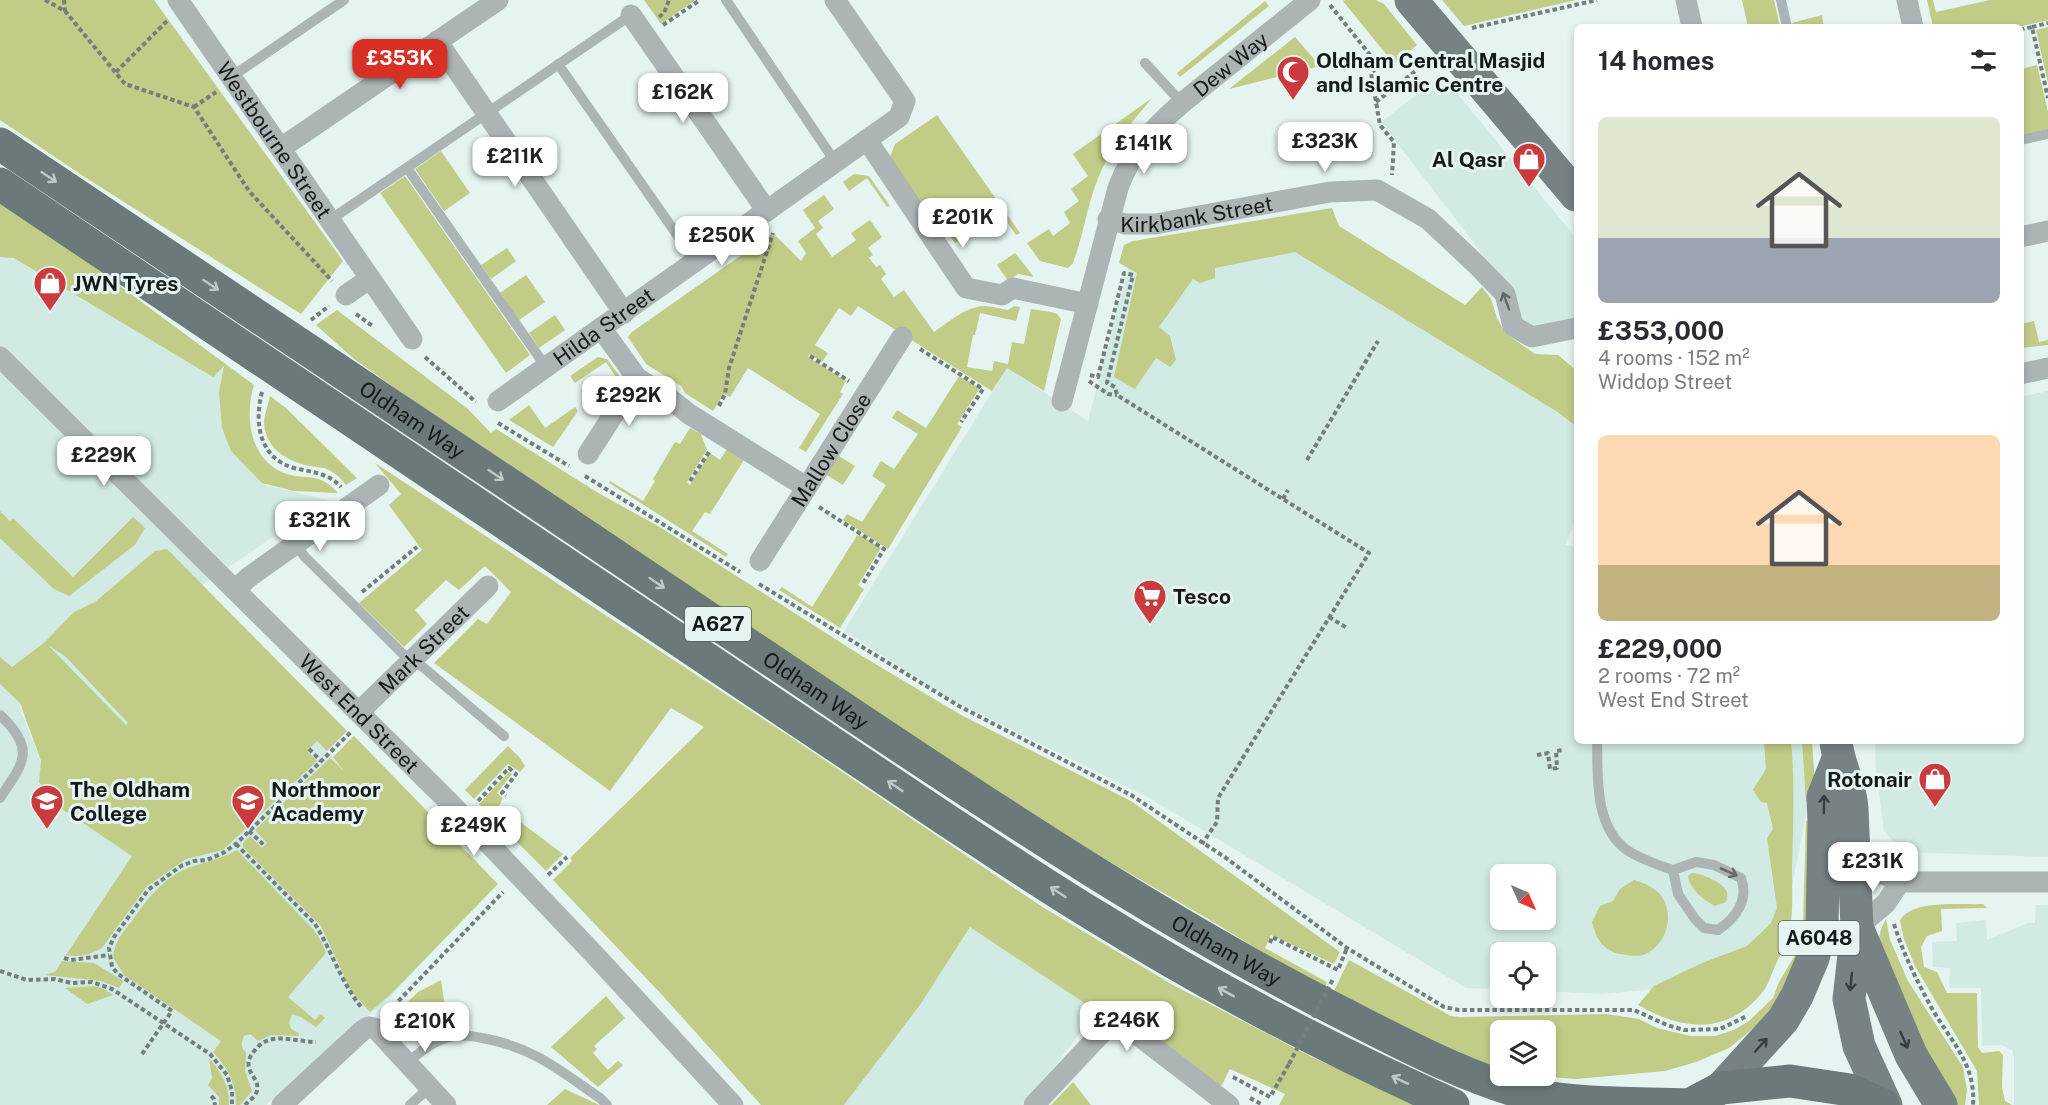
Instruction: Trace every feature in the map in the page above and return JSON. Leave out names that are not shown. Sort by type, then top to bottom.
[{"type":"highway","name":"Oldham Way","points":[[0,144],[961,787],[1185,928],[1382,1034],[1493,1082],[1532,1095],[1569,1101],[1689,1105]]},
{"type":"highway","name":"Oldham Way","points":[[0,183],[928,808],[1083,908],[1240,1000],[1345,1054],[1453,1105]]},
{"type":"highway","name":"A627","points":[[1689,1105],[1721,1088],[1790,1081],[1850,1090],[1885,1105]]},
{"type":"main road","points":[[1411,0],[1574,193]]},
{"type":"main road","name":"A6048","points":[[1837,750],[1851,792],[1857,927],[1849,999],[1859,1046],[1885,1105]]},
{"type":"main road","name":"A6048","points":[[1721,1088],[1783,1020],[1814,958],[1822,926],[1823,797],[1837,750]]},
{"type":"main road","points":[[1857,927],[1911,1055],[1941,1105]]},
{"type":"street","points":[[281,148],[498,0]]},
{"type":"street","name":"Hilda Street","points":[[490,407],[696,262],[771,218],[836,163],[899,117],[905,101],[835,0]]},
{"type":"street","points":[[1686,0],[1691,24]]},
{"type":"street","points":[[1907,0],[1913,24]]},
{"type":"street","name":"Westbourne Street","points":[[184,2],[226,83],[281,148],[414,347]]},
{"type":"street","name":"Dew Way","points":[[1062,401],[1108,219],[1125,169],[1137,148],[1162,120],[1182,103],[1320,2]]},
{"type":"street","points":[[631,15],[771,218]]},
{"type":"street","points":[[437,41],[624,313]]},
{"type":"street","points":[[867,140],[966,288],[1002,295],[1013,288],[1088,304]]},
{"type":"street","name":"Kirkbank Street","points":[[1108,219],[1125,224],[1155,224],[1330,192],[1377,190],[1428,219],[1491,279],[1505,294],[1513,326],[1533,337],[1574,328]]},
{"type":"street","points":[[2024,236],[2048,231]]},
{"type":"street","points":[[342,298],[369,279]]},
{"type":"street","points":[[601,328],[637,378],[803,491]]},
{"type":"street","name":"Mallow Close","points":[[755,570],[902,337]]},
{"type":"street","name":"West End Street","points":[[0,357],[236,589],[356,721],[462,816],[592,952],[733,1105]]},
{"type":"street","points":[[2024,373],[2048,368]]},
{"type":"street","points":[[588,454],[637,378]]},
{"type":"street","points":[[236,589],[249,577],[378,485]]},
{"type":"street","name":"Mark Street","points":[[356,721],[412,660],[488,586]]},
{"type":"street","points":[[1853,874],[1884,874],[1900,882],[2048,882]]},
{"type":"street","points":[[1857,927],[1886,903],[1900,882]]},
{"type":"street","points":[[370,1019],[446,1105]]},
{"type":"street","points":[[282,1105],[369,1027],[370,1019]]},
{"type":"street","points":[[1034,1105],[1109,1025],[1118,1020],[1228,1095]]},
{"type":"lane","points":[[226,83],[344,0]]},
{"type":"lane","points":[[726,0],[836,163]]},
{"type":"lane","points":[[1781,0],[1786,24]]},
{"type":"lane","points":[[330,220],[631,15]]},
{"type":"lane","points":[[1146,63],[1182,103]]},
{"type":"lane","points":[[558,64],[696,262]]},
{"type":"lane","points":[[2024,139],[2048,134]]},
{"type":"lane","points":[[407,168],[546,367]]},
{"type":"lane","points":[[296,545],[304,557],[403,654],[504,736]]},
{"type":"lane","points":[[0,715],[13,728],[22,746],[24,760],[0,798]]},
{"type":"lane","points":[[1597,744],[1603,817],[1614,837],[1627,850],[1673,870],[1696,862],[1714,865],[1742,878],[1745,889],[1742,904],[1731,921],[1718,930],[1704,928],[1678,894],[1673,870]]},
{"type":"lane","points":[[407,1063],[426,1047],[450,1036],[468,1036],[506,1042],[540,1056],[600,1098],[606,1105]]},
{"type":"lane","points":[[410,1105],[430,1087]]},
{"type":"path","points":[[45,0],[65,11],[125,84],[194,107],[249,190],[342,298],[375,327]]},
{"type":"path","points":[[64,0],[65,11]]},
{"type":"path","points":[[654,22],[664,13],[669,0]]},
{"type":"path","points":[[658,28],[700,0]]},
{"type":"path","points":[[1461,31],[1597,0]]},
{"type":"path","points":[[116,72],[184,2]]},
{"type":"path","points":[[1320,2],[1379,66],[1371,74],[1380,124],[1394,142],[1390,197]]},
{"type":"path","points":[[2024,29],[2048,23]]},
{"type":"path","points":[[2031,27],[2048,98]]},
{"type":"path","points":[[1376,103],[1434,56]]},
{"type":"path","points":[[194,107],[226,83]]},
{"type":"path","points":[[717,408],[725,394],[729,368],[771,218]]},
{"type":"path","points":[[1117,395],[1115,387],[1107,383],[1133,275],[1124,273],[1098,377],[1087,377],[1108,394],[1117,395],[1368,553],[1218,798],[1217,822],[1202,844]]},
{"type":"path","points":[[311,320],[342,298]]},
{"type":"path","points":[[902,337],[983,389],[961,422]]},
{"type":"path","points":[[1306,460],[1378,341]]},
{"type":"path","points":[[414,347],[490,407],[497,423],[740,572]]},
{"type":"path","points":[[810,356],[854,385]]},
{"type":"path","points":[[262,391],[258,420],[264,447],[279,462],[328,476],[336,481],[353,505]]},
{"type":"path","points":[[690,481],[720,433]]},
{"type":"path","points":[[1282,499],[1288,490]]},
{"type":"path","points":[[803,491],[884,549],[862,585]]},
{"type":"path","points":[[350,602],[417,547]]},
{"type":"path","points":[[755,570],[959,706],[1131,795],[1226,858],[1347,948],[1450,1010],[1634,1010],[1684,1030],[1720,1029],[1752,1011]]},
{"type":"path","points":[[1329,617],[1347,628]]},
{"type":"path","points":[[142,1054],[172,1011],[118,974],[112,967],[109,948],[114,938],[148,890],[181,866],[223,854],[236,844],[321,761],[356,721]]},
{"type":"path","points":[[309,749],[321,761]]},
{"type":"path","points":[[1537,755],[1548,753],[1550,769],[1557,768],[1556,751],[1564,750]]},
{"type":"path","points":[[462,816],[508,768],[516,774],[502,793],[506,796]]},
{"type":"path","points":[[249,831],[265,846]]},
{"type":"path","points":[[236,844],[315,924],[348,990],[370,1019],[519,876]]},
{"type":"path","points":[[545,878],[567,857]]},
{"type":"path","points":[[1893,921],[1903,953],[1931,1006],[1969,1066],[1973,1105]]},
{"type":"path","points":[[1338,970],[1347,948]]},
{"type":"path","points":[[64,958],[71,960],[109,955]]},
{"type":"path","points":[[0,971],[27,980],[55,979],[71,983],[103,984],[210,1054],[226,1075],[232,1091],[232,1105]]},
{"type":"path","points":[[1228,1095],[1232,1077],[1270,1097],[1333,979]]},
{"type":"path","points":[[244,1105],[257,1092],[249,1067],[249,1058],[254,1051],[272,1039],[304,1041]]},
{"type":"path","points":[[211,1096],[215,1105]]},
{"type":"shaded area","points":[[1442,75],[1574,236],[1574,318],[1523,335],[1511,291],[1381,122]]},
{"type":"shaded area","points":[[1312,226],[1574,380],[1574,525],[1565,545],[1574,547],[1574,744],[1810,744],[1814,773],[1782,937],[1724,983],[1601,994],[1556,992],[1556,942],[1490,942],[1490,989],[1466,988],[1144,795],[946,697],[844,631],[1007,368],[1088,421],[1135,243]]},
{"type":"shaded area","points":[[0,243],[235,377],[249,468],[266,485],[327,500],[184,600],[345,770],[450,904],[464,918],[389,998],[266,1105],[0,1105]],"holes":[[[12,667],[56,803],[39,782],[41,761],[21,712]]]},
{"type":"shaded area","points":[[2048,391],[2048,857],[1903,852],[1884,831],[1876,771],[1875,744],[2024,744],[2024,396]]},
{"type":"shaded area","points":[[2036,905],[2048,905],[2048,1105],[2014,1105],[2012,1050],[2002,1045],[1982,1046],[1981,988],[1949,988],[1950,968],[1933,967],[1932,942],[1957,941],[1956,923],[1986,920],[1987,940],[2028,923],[2035,923]]},
{"type":"shaded area","points":[[970,927],[1097,1010],[1055,1066],[1021,1105],[844,1105],[920,1005]]},
{"type":"green space","points":[[0,0],[154,0],[343,261],[301,314],[83,176],[0,120]]},
{"type":"green space","points":[[644,0],[695,0],[661,24]]},
{"type":"green space","points":[[1376,0],[1384,4],[1417,45],[1394,64],[1343,1]]},
{"type":"green space","points":[[1442,0],[1576,0],[1464,26]]},
{"type":"green space","points":[[1742,0],[1774,0],[1779,24],[1747,24]]},
{"type":"green space","points":[[1927,0],[1933,0],[1936,12],[1990,0],[2048,0],[2048,20],[2024,26],[1932,24]]},
{"type":"green space","points":[[1265,1],[1269,6],[1180,77],[1177,73]]},
{"type":"green space","points":[[1822,15],[1824,24],[1792,24]]},
{"type":"green space","points":[[2048,27],[2048,83],[2036,30]]},
{"type":"green space","points":[[1295,37],[1320,66],[1229,89]]},
{"type":"green space","points":[[2037,65],[2048,112],[2048,129],[2024,134],[2024,84],[2024,68]]},
{"type":"green space","points":[[1152,98],[1120,138],[1104,165],[1094,189],[1073,263],[1068,268],[1040,261],[1027,243],[1049,229],[1053,236],[1070,223],[1064,212],[1079,201],[1071,189],[1088,176],[1073,154]]},
{"type":"green space","points":[[937,115],[1020,233],[1016,235],[1002,215],[975,234],[973,231],[955,243],[945,229],[939,233],[932,223],[956,206],[952,201],[930,217],[890,157],[895,144]]},
{"type":"green space","points":[[441,151],[470,193],[444,211],[415,169]]},
{"type":"green space","points":[[854,174],[869,176],[890,206],[887,207],[867,178],[849,191],[843,182]]},
{"type":"green space","points":[[405,176],[530,355],[506,373],[380,193]]},
{"type":"green space","points":[[824,195],[834,209],[818,221],[823,228],[816,234],[832,257],[856,240],[851,233],[870,220],[882,237],[868,248],[873,255],[869,258],[876,267],[880,265],[886,274],[881,279],[894,297],[904,290],[934,332],[970,309],[987,306],[1008,310],[1014,306],[1020,307],[1016,321],[980,313],[967,367],[992,371],[994,361],[1008,364],[1012,342],[1024,344],[1031,309],[1057,314],[1061,319],[1044,391],[1007,368],[992,391],[858,306],[851,316],[839,308],[815,345],[828,353],[822,362],[810,354],[808,357],[846,381],[840,392],[843,394],[806,452],[799,448],[820,414],[748,368],[730,397],[724,394],[713,411],[685,393],[681,386],[646,364],[628,337],[632,332],[773,233],[801,261],[806,253],[798,241],[815,228],[803,210]]},
{"type":"green space","points":[[0,204],[82,258],[254,385],[250,423],[252,436],[264,458],[284,473],[319,479],[338,493],[294,491],[262,483],[231,451],[222,428],[219,392],[224,366],[213,377],[14,258],[0,257]]},
{"type":"green space","points":[[1332,208],[1339,226],[1465,305],[1482,287],[1491,299],[1505,333],[1535,354],[1558,355],[1574,368],[1574,424],[1556,411],[1295,252],[1215,268],[1215,278],[1200,283],[1193,279],[1159,327],[1170,336],[1176,360],[1170,367],[1156,358],[1135,389],[1114,377],[1137,273],[1119,263],[1124,245],[1133,241]]},
{"type":"green space","points":[[507,248],[516,261],[491,279],[481,265]]},
{"type":"green space","points":[[1015,253],[1034,277],[1018,274],[1008,281],[997,265]]},
{"type":"green space","points":[[526,275],[545,302],[519,320],[500,293]]},
{"type":"green space","points":[[337,310],[468,409],[491,433],[496,429],[600,494],[658,526],[862,656],[961,715],[1131,801],[1340,952],[1334,964],[1271,935],[1265,948],[1327,982],[1324,990],[1086,848],[981,782],[484,451],[354,359],[316,325]]},
{"type":"green space","points":[[555,315],[565,330],[539,348],[529,333]]},
{"type":"green space","points":[[2034,321],[2039,342],[2048,340],[2048,345],[2024,348],[2024,323]]},
{"type":"green space","points":[[598,357],[607,359],[624,382],[603,413],[591,405],[621,385],[606,362],[575,383],[570,376]]},
{"type":"green space","points":[[959,376],[980,388],[957,424],[962,427],[888,549],[843,520],[847,514],[862,522],[886,485],[872,476],[881,461],[894,469],[918,434],[892,418],[897,410],[926,428]]},
{"type":"green space","points":[[270,396],[286,408],[357,478],[346,485],[327,469],[302,464],[280,453],[269,441],[264,424]]},
{"type":"green space","points":[[529,405],[545,428],[575,407],[578,411],[553,447],[509,420]]},
{"type":"green space","points":[[690,428],[701,434],[707,450],[687,482],[690,485],[710,453],[720,460],[727,449],[744,460],[710,514],[705,512],[692,531],[728,554],[726,557],[609,483],[610,481],[643,501],[675,442],[680,444]]},
{"type":"green space","points":[[839,456],[855,466],[843,485],[822,472]]},
{"type":"green space","points":[[375,463],[789,736],[1041,906],[1173,985],[1312,1057],[1417,1105],[1279,1105],[1285,1094],[1230,1069],[1222,1085],[1217,1085],[1116,1009],[1104,1016],[970,927],[920,1005],[844,1105],[761,1105],[663,996],[553,880],[572,861],[570,858],[704,727],[671,708],[610,791],[434,663],[478,619],[487,624],[511,592],[485,566],[459,590],[446,580],[415,610],[427,624],[404,647],[359,603],[422,550],[389,505],[401,494]]},
{"type":"green space","points":[[0,511],[10,521],[13,518],[73,577],[133,517],[145,528],[135,545],[69,596],[54,589],[0,538]]},
{"type":"green space","points":[[858,534],[881,548],[858,585],[864,589],[840,628],[779,590],[782,587],[812,607]]},
{"type":"green space","points":[[167,549],[347,731],[327,751],[317,741],[307,751],[317,761],[223,850],[186,859],[146,887],[102,948],[85,955],[66,955],[132,856],[56,805],[39,782],[41,761],[20,703],[0,684],[0,657],[12,667],[45,642],[74,612],[95,602],[155,551]],"holes":[[[48,645],[66,657],[128,723],[126,725]]]},
{"type":"green space","points":[[354,736],[498,884],[391,994],[370,1012],[351,991],[321,926],[243,847],[243,843],[250,836],[262,848],[267,843],[255,830],[330,758],[344,771],[333,757]]},
{"type":"green space","points":[[1764,744],[1791,744],[1793,789],[1791,924],[1787,941],[1766,988],[1747,1008],[1718,1023],[1687,1024],[1671,1020],[1638,1005],[1654,986],[1702,963],[1747,946],[1771,923],[1777,908],[1767,838],[1773,829],[1767,803],[1761,802],[1753,790],[1766,769]]},
{"type":"green space","points":[[1802,744],[1812,744],[1816,800],[1806,801]]},
{"type":"green space","points":[[508,746],[525,766],[520,772],[508,764],[474,799],[465,790]]},
{"type":"green space","points":[[509,772],[512,774],[497,793],[503,798],[499,806],[563,854],[546,871],[479,804]]},
{"type":"green space","points":[[1806,821],[1816,821],[1813,917],[1775,1006],[1756,1026],[1729,1048],[1696,1062],[1665,1071],[1576,1079],[1556,1078],[1556,1020],[1490,1020],[1490,1064],[1477,1061],[1332,995],[1349,960],[1451,1016],[1606,1014],[1639,1019],[1657,1028],[1690,1036],[1715,1036],[1734,1030],[1749,1021],[1773,998],[1779,982],[1795,955],[1803,925]]},
{"type":"green space","points":[[237,850],[313,929],[326,953],[288,997],[315,1020],[321,1014],[325,1018],[316,1027],[292,1014],[289,1023],[291,1029],[299,1033],[299,1036],[271,1035],[258,1041],[250,1034],[244,1036],[242,1045],[246,1052],[245,1071],[252,1091],[240,1105],[236,1105],[235,1090],[230,1076],[213,1052],[221,1041],[124,975],[113,957],[115,946],[122,933],[166,881],[184,870]]},
{"type":"green space","points":[[1692,873],[1722,885],[1727,892],[1726,902],[1715,906],[1702,897],[1689,881],[1688,876]]},
{"type":"green space","points":[[1634,880],[1657,891],[1668,913],[1666,930],[1658,945],[1651,951],[1637,956],[1609,950],[1598,938],[1592,922],[1600,906],[1613,901],[1620,889]]},
{"type":"green space","points":[[1983,904],[1987,908],[1941,909],[1942,931],[1927,936],[1921,947],[1924,967],[1937,972],[1947,993],[1977,993],[1978,1047],[1982,1053],[1999,1051],[2003,1055],[2002,1087],[2005,1101],[2012,1105],[1979,1105],[1977,1071],[1915,966],[1904,939],[1900,921],[1914,909],[1925,906]]},
{"type":"green space","points":[[1886,919],[1890,940],[1908,981],[1963,1067],[1967,1090],[1965,1105],[1951,1105],[1878,944]]},
{"type":"green space","points":[[62,961],[94,963],[123,981],[119,988],[101,981],[45,975],[56,971]]},
{"type":"green space","points":[[441,980],[444,1001],[462,1020],[465,1030],[419,1041],[395,1014],[418,992]]},
{"type":"green space","points":[[94,986],[113,995],[87,1004],[65,988]]},
{"type":"green space","points":[[606,996],[625,1018],[594,1046],[597,1049],[593,1053],[608,1070],[618,1061],[623,1065],[598,1087],[551,1047]]},
{"type":"green space","points":[[209,1058],[224,1080],[229,1105],[219,1105],[219,1097],[208,1085],[212,1078]]},
{"type":"green space","points":[[1073,1082],[1091,1105],[1051,1105]]},
{"type":"green space","points":[[565,1089],[597,1104],[599,1105],[547,1105]]},
{"type":"place","name":"Oldham Central Masjid and Islamic Centre","points":[[1293,101]]},
{"type":"place","name":"Al Qasr","points":[[1529,188]]},
{"type":"place","name":"JWN Tyres","points":[[50,312]]},
{"type":"place","name":"Tesco","points":[[1150,625]]},
{"type":"place","name":"Rotonair","points":[[1935,808]]},
{"type":"place","name":"The Oldham College","points":[[47,830]]},
{"type":"place","name":"Northmoor Academy","points":[[248,830]]}]
